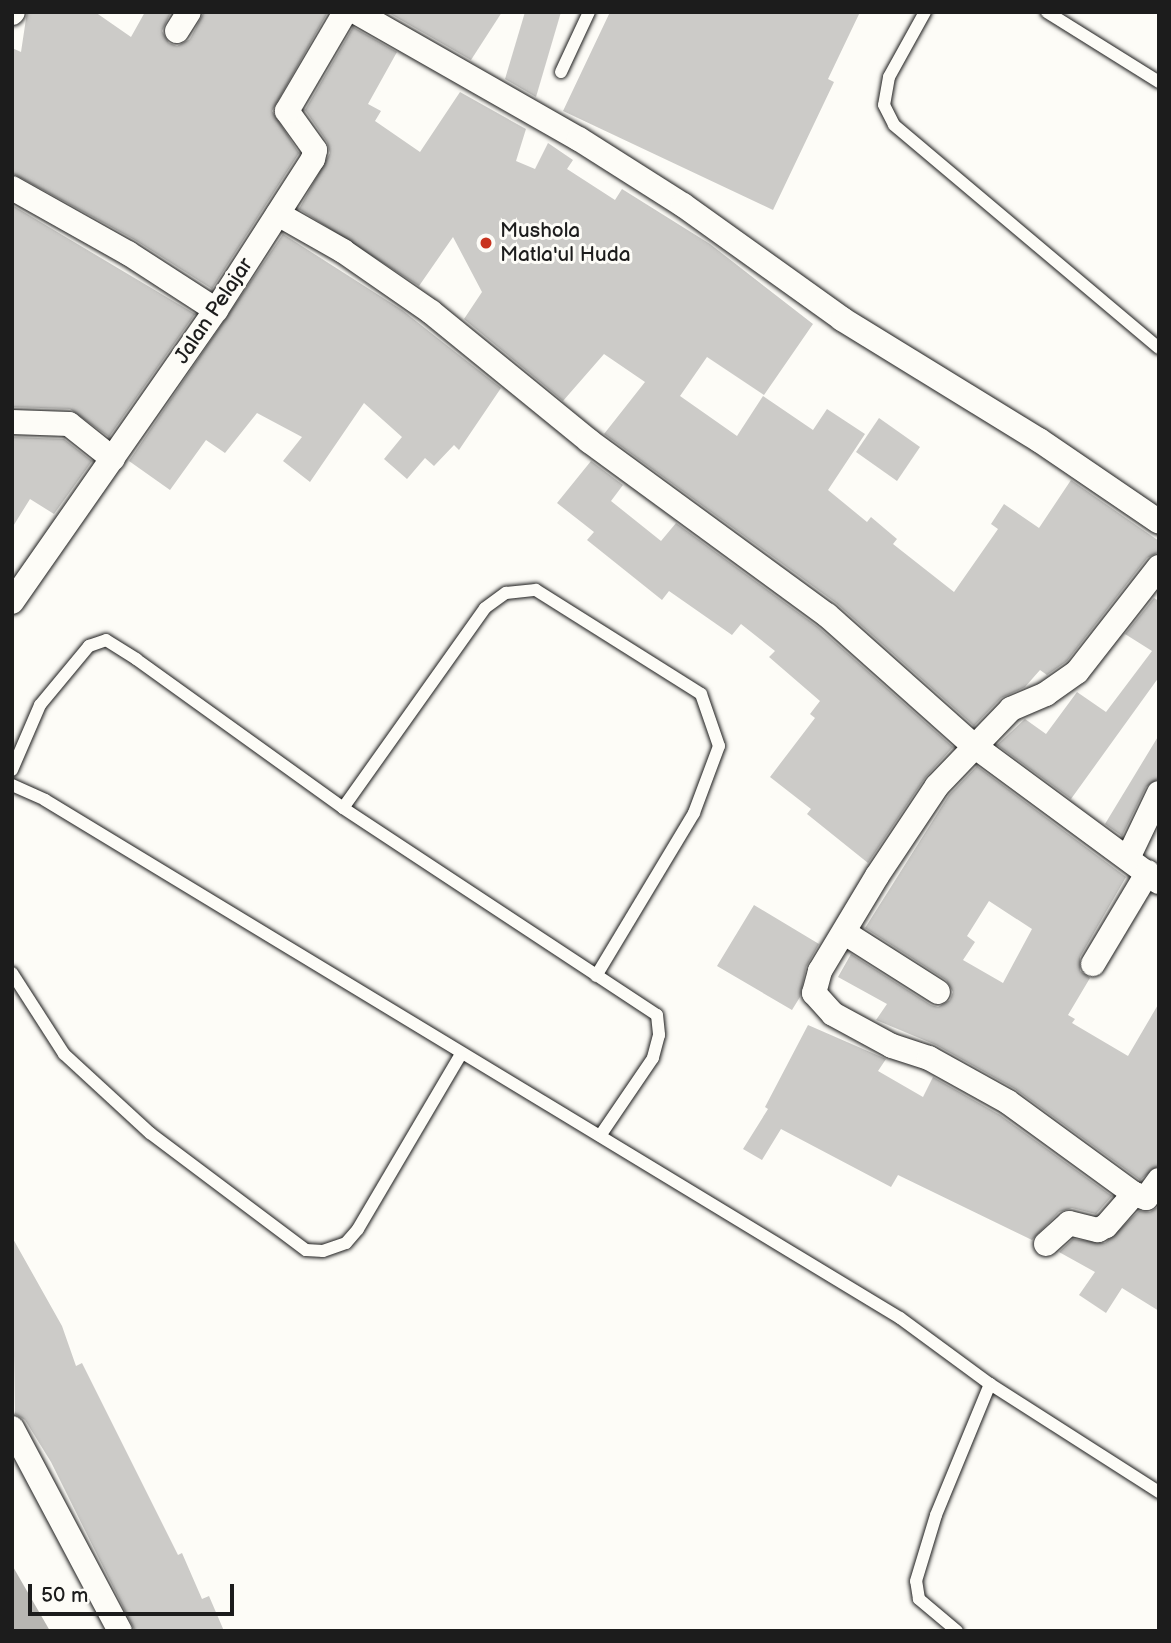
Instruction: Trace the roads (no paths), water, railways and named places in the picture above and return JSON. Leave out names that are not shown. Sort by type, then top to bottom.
[{"type":"street","name":"Jalan Pelajar","points":[[12,602],[216,310],[278,214],[315,150],[293,124],[287,111],[289,102],[345,12]]},
{"type":"street","points":[[356,12],[649,183],[842,319],[1039,440],[1159,522]]},
{"type":"street","points":[[12,188],[128,253],[216,310]]},
{"type":"street","points":[[278,214],[343,251],[431,312],[589,441],[827,615],[973,745],[1145,871]]},
{"type":"street","points":[[12,422],[69,424],[113,459]]},
{"type":"street","points":[[1159,567],[1077,672],[1046,694],[1011,709],[973,745],[937,786],[877,876],[820,971],[814,993],[823,1008],[1008,1102],[1134,1194],[1146,1198],[1159,1180]]},
{"type":"street","points":[[1093,964],[1145,871],[1159,793]]},
{"type":"street","points":[[845,933],[938,992]]},
{"type":"street","points":[[1046,1244],[1069,1223],[1098,1230],[1134,1194]]},
{"type":"street","points":[[12,1428],[120,1631]]},
{"type":"lane","points":[[561,72],[589,12]]},
{"type":"lane","points":[[925,12],[889,77],[884,104],[894,125],[1159,348]]},
{"type":"lane","points":[[1046,12],[1159,82]]},
{"type":"lane","points":[[343,807],[485,608],[506,593],[536,590],[701,694],[719,746],[694,813],[596,976]]},
{"type":"lane","points":[[12,769],[40,705],[67,667],[89,646],[106,640],[343,807],[657,1015],[659,1035],[653,1058],[600,1136]]},
{"type":"lane","points":[[12,785],[45,800],[900,1318],[990,1384],[1159,1492]]},
{"type":"lane","points":[[12,973],[21,992],[74,1063],[150,1133],[306,1250],[323,1251],[346,1242],[358,1228],[461,1054]]},
{"type":"lane","points":[[957,1631],[919,1599],[916,1581],[936,1516],[990,1384]]},
{"type":"place","name":"Mushola Matla'ul Huda","points":[[486,243]]}]
